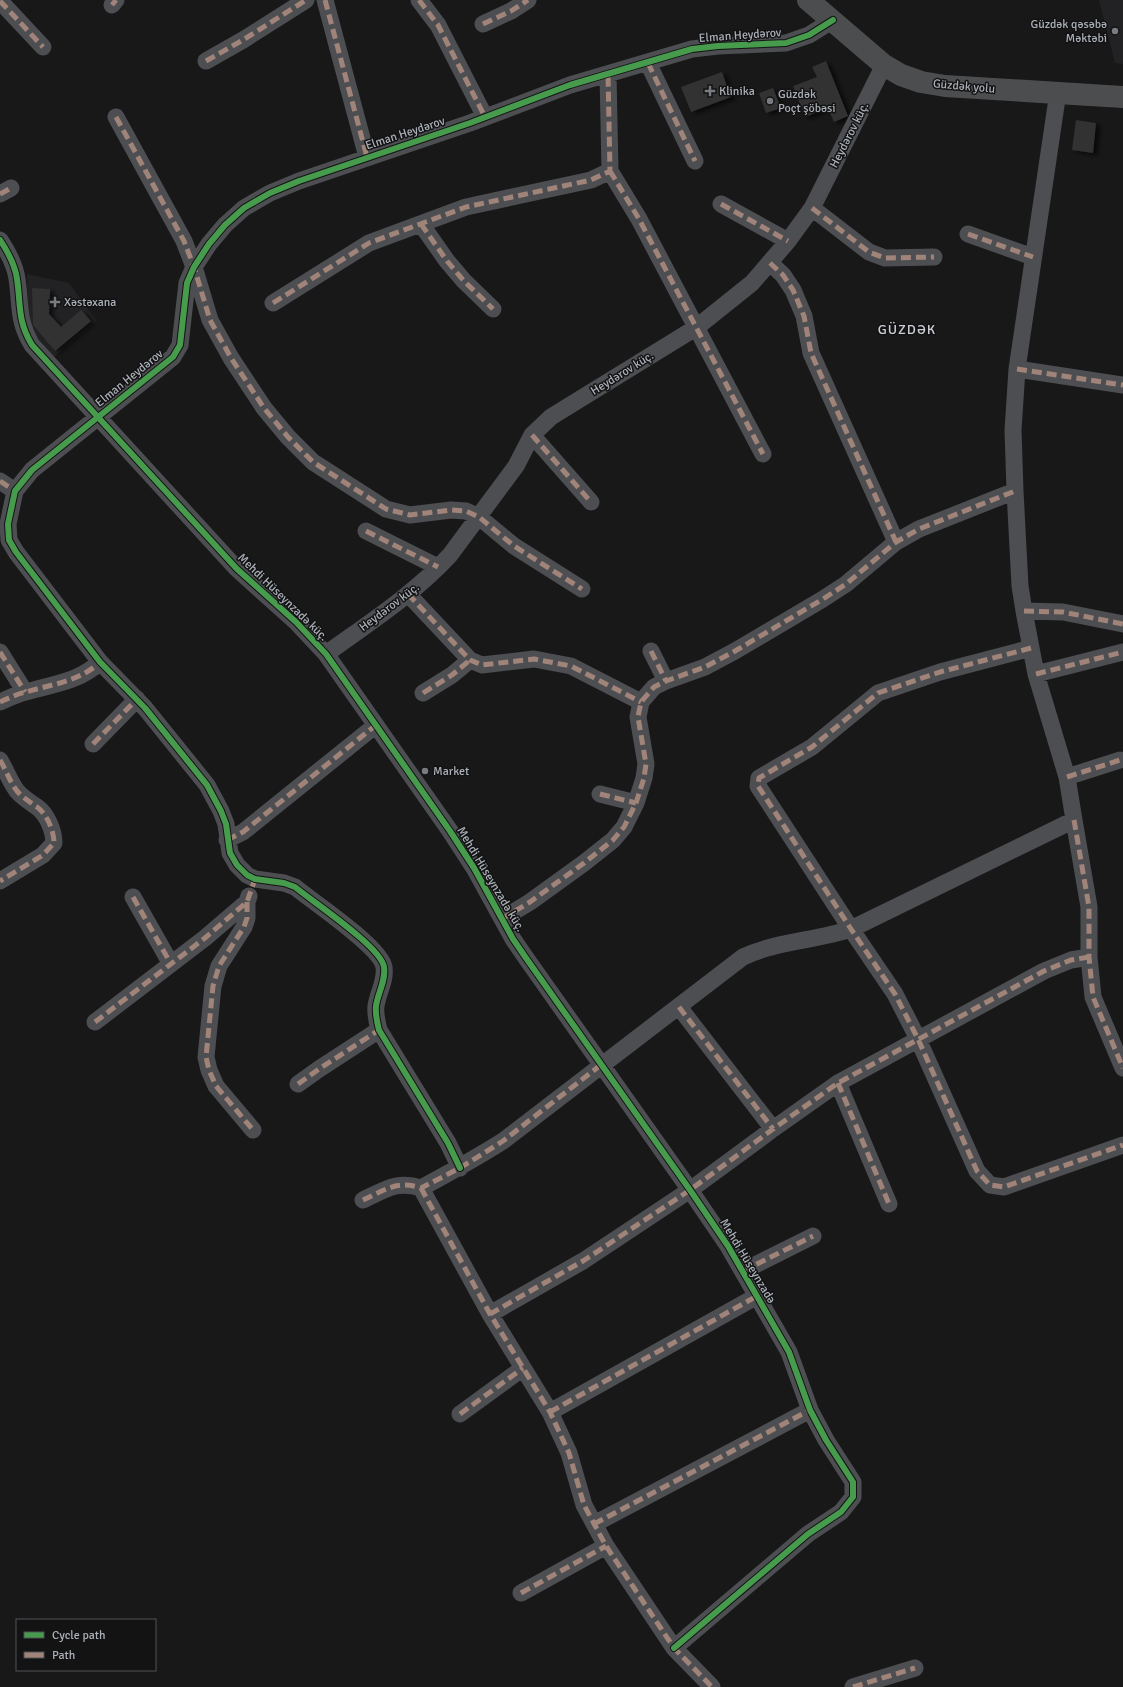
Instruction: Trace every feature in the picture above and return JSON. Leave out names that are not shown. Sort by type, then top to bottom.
[{"type":"street","points":[[206,61],[243,40],[306,0]]},
{"type":"street","points":[[325,0],[366,157]]},
{"type":"street","points":[[419,0],[438,25],[485,117]]},
{"type":"street","points":[[483,24],[511,12],[528,0]]},
{"type":"street","name":"Güzdək yolu","points":[[808,0],[884,65],[901,75],[921,82],[945,86],[1123,97]]},
{"type":"street","points":[[0,1],[43,48]]},
{"type":"street","name":"Elman Heydərov","points":[[15,491],[32,470],[173,357],[180,345],[187,283],[194,267],[209,244],[225,225],[244,208],[270,193],[298,181],[485,117],[570,85],[648,63],[680,52],[712,46],[786,43],[809,35],[833,20]]},
{"type":"street","points":[[648,63],[695,161]]},
{"type":"street","name":"Heydərov küç.","points":[[326,654],[408,594],[438,567],[516,466],[532,435],[551,417],[697,327],[752,283],[788,241],[812,208],[884,65]]},
{"type":"street","points":[[608,74],[610,171],[639,219],[763,454]]},
{"type":"street","points":[[1058,92],[1017,369],[1014,423],[1015,491],[1020,586],[1036,674],[1068,777],[1089,907],[1089,957],[1093,997],[1123,1068]]},
{"type":"street","points":[[116,117],[184,241],[194,267],[210,320],[231,358],[264,408],[288,437],[313,462],[386,509],[410,515],[451,510],[466,511],[478,517],[514,546],[582,588]]},
{"type":"street","points":[[273,303],[369,243],[466,207],[591,180],[610,171]]},
{"type":"street","points":[[721,204],[788,241]]},
{"type":"street","points":[[812,208],[869,252],[885,258],[934,257]]},
{"type":"street","points":[[421,224],[447,261],[464,281],[493,309]]},
{"type":"street","points":[[968,234],[1033,257]]},
{"type":"street","name":"Mehdi Hüseynzadə küç.","points":[[0,240],[8,252],[17,278],[19,314],[25,335],[237,569],[296,622],[326,654],[474,868],[502,919],[526,958],[602,1064]]},
{"type":"street","points":[[770,263],[783,275],[793,290],[804,316],[811,353],[896,542]]},
{"type":"street","points":[[1017,369],[1123,385]]},
{"type":"street","points":[[532,435],[591,502]]},
{"type":"street","points":[[0,481],[15,491],[8,524],[9,540],[16,552],[100,662],[137,699],[189,760],[207,785],[226,824],[230,853],[237,865],[247,875],[255,879],[284,883],[295,887],[369,944],[380,956],[384,966],[384,978],[376,1005],[376,1019],[379,1030],[448,1143],[460,1168]]},
{"type":"street","points":[[502,919],[530,902],[584,863],[613,840],[624,827],[636,804],[644,778],[646,764],[638,717],[641,702],[654,687],[666,680],[705,667],[735,652],[846,584],[896,542],[919,529],[1015,491]]},
{"type":"street","points":[[366,531],[438,567]]},
{"type":"street","points":[[408,594],[470,660],[482,665],[534,659],[571,666],[641,702]]},
{"type":"street","points":[[1024,611],[1063,612],[1123,624]]},
{"type":"street","points":[[1031,648],[940,672],[878,693],[812,748],[759,778],[758,786],[895,994],[918,1039],[977,1171],[990,1185],[1004,1188],[1123,1144]]},
{"type":"street","points":[[651,651],[666,680]]},
{"type":"street","points":[[0,652],[25,692]]},
{"type":"street","points":[[1036,674],[1123,652]]},
{"type":"street","points":[[423,693],[452,675],[470,660]]},
{"type":"street","points":[[0,702],[25,692],[57,685],[79,677],[93,669],[100,662]]},
{"type":"street","points":[[93,744],[137,699]]},
{"type":"street","points":[[227,840],[244,832],[376,725]]},
{"type":"street","points":[[0,760],[17,791],[44,814],[54,835],[54,843],[43,855],[0,881]]},
{"type":"street","points":[[1068,777],[1120,760]]},
{"type":"street","points":[[600,794],[636,804]]},
{"type":"street","points":[[421,1188],[460,1168],[503,1140],[679,1007],[731,965],[752,953],[778,945],[830,936],[851,929],[1074,820]]},
{"type":"street","points":[[253,1130],[216,1086],[209,1070],[206,1057],[213,986],[219,966],[244,927],[247,918],[247,902],[255,879]]},
{"type":"street","points":[[133,897],[171,964]]},
{"type":"street","points":[[95,1022],[205,938],[247,902]]},
{"type":"street","points":[[490,1314],[583,1261],[690,1190],[838,1083],[1044,971],[1071,960],[1089,957]]},
{"type":"street","points":[[679,1007],[773,1129]]},
{"type":"street","points":[[298,1084],[379,1030]]},
{"type":"street","name":"Mehdi Hüseynzadə","points":[[602,1064],[690,1190],[743,1271],[789,1352],[810,1410],[826,1440],[853,1482],[853,1497],[841,1512],[808,1534],[674,1648]]},
{"type":"street","points":[[838,1083],[889,1204]]},
{"type":"street","points":[[363,1200],[401,1184],[410,1184],[421,1188],[490,1314],[550,1412],[569,1453],[584,1505],[606,1546],[674,1648],[712,1687]]},
{"type":"street","points":[[743,1271],[813,1236]]},
{"type":"street","points":[[550,1412],[757,1296]]},
{"type":"street","points":[[460,1414],[523,1368]]},
{"type":"street","points":[[594,1524],[810,1410]]},
{"type":"street","points":[[521,1593],[606,1546]]},
{"type":"street","points":[[853,1687],[915,1668]]},
{"type":"shaded area","name":"Güzdək qəsəbə Məktəbi","points":[[1099,0],[1123,0],[1123,64],[1115,63]]},
{"type":"shaded area","name":"Xəstəxana","points":[[27,274],[69,283],[97,321],[54,357],[28,326]]},
{"type":"building","points":[[826,61],[848,116],[834,122],[828,108],[805,117],[793,86],[817,77],[812,67]]},
{"type":"building","points":[[722,72],[731,97],[691,112],[681,87]]},
{"type":"building","points":[[773,88],[781,108],[766,113],[759,93]]},
{"type":"building","points":[[1076,120],[1096,123],[1093,153],[1072,150]]},
{"type":"building","points":[[32,288],[50,289],[49,314],[61,327],[81,310],[91,321],[55,351],[33,325]]},
{"type":"marked path","points":[[112,5],[116,0]]},
{"type":"marked path","points":[[206,61],[243,40],[306,0]]},
{"type":"marked path","points":[[325,0],[367,157]]},
{"type":"marked path","points":[[419,0],[438,25],[485,117]]},
{"type":"marked path","points":[[483,24],[511,11],[528,0]]},
{"type":"marked path","points":[[0,1],[43,47]]},
{"type":"marked path","points":[[648,63],[695,161]]},
{"type":"marked path","points":[[273,303],[369,243],[466,207],[591,180],[610,171],[608,74]]},
{"type":"marked path","points":[[116,117],[184,241],[194,267],[210,320],[231,358],[264,408],[288,437],[313,462],[386,509],[410,515],[451,510],[466,511],[479,517],[514,546],[582,589]]},
{"type":"marked path","points":[[610,171],[639,219],[763,454]]},
{"type":"marked path","points":[[0,194],[11,188]]},
{"type":"marked path","points":[[721,204],[788,241]]},
{"type":"marked path","points":[[812,208],[869,252],[885,258],[934,257]]},
{"type":"marked path","points":[[421,224],[447,261],[464,281],[493,309]]},
{"type":"marked path","points":[[968,234],[1033,257]]},
{"type":"marked path","points":[[770,263],[783,275],[793,290],[804,316],[811,353],[896,542]]},
{"type":"marked path","points":[[1017,369],[1123,385]]},
{"type":"marked path","points":[[532,435],[591,502]]},
{"type":"marked path","points":[[0,481],[15,491]]},
{"type":"marked path","points":[[502,919],[530,902],[584,863],[613,840],[624,827],[636,803],[644,778],[646,764],[638,717],[641,702],[654,687],[666,681],[705,667],[823,599],[846,584],[896,542],[919,529],[1015,491]]},
{"type":"marked path","points":[[366,531],[438,567]]},
{"type":"marked path","points":[[408,594],[470,660],[482,665],[534,659],[571,666],[641,702]]},
{"type":"marked path","points":[[1024,611],[1063,612],[1123,624]]},
{"type":"marked path","points":[[1031,648],[940,672],[878,693],[812,747],[759,778],[758,786],[895,994],[918,1039],[977,1171],[990,1185],[1004,1187],[1123,1145]]},
{"type":"marked path","points":[[651,651],[666,681]]},
{"type":"marked path","points":[[0,652],[25,692]]},
{"type":"marked path","points":[[1036,674],[1123,652]]},
{"type":"marked path","points":[[423,693],[452,675],[470,660]]},
{"type":"marked path","points":[[0,702],[19,694],[65,682],[92,669],[100,662]]},
{"type":"marked path","points":[[93,744],[137,699]]},
{"type":"marked path","points":[[227,840],[243,832],[376,725]]},
{"type":"marked path","points":[[0,760],[17,791],[41,810],[47,818],[54,838],[54,843],[43,855],[0,881]]},
{"type":"marked path","points":[[1067,777],[1120,760]]},
{"type":"marked path","points":[[600,794],[636,803]]},
{"type":"marked path","points":[[1074,820],[1089,907],[1089,957],[1093,997],[1123,1068]]},
{"type":"marked path","points":[[95,1022],[205,938],[247,902],[255,879]]},
{"type":"marked path","points":[[133,897],[171,964]]},
{"type":"marked path","points":[[247,902],[247,918],[244,927],[219,966],[213,986],[206,1057],[209,1070],[216,1086],[253,1130]]},
{"type":"marked path","points":[[490,1314],[583,1261],[690,1190],[838,1083],[1044,971],[1071,960],[1089,957]]},
{"type":"marked path","points":[[679,1007],[773,1129]]},
{"type":"marked path","points":[[298,1084],[379,1030]]},
{"type":"marked path","points":[[363,1200],[391,1187],[405,1185],[421,1188],[460,1168],[503,1141],[602,1064],[603,1065]]},
{"type":"marked path","points":[[838,1083],[889,1204]]},
{"type":"marked path","points":[[421,1188],[490,1314],[550,1412],[569,1453],[584,1505],[606,1546],[674,1648],[712,1687]]},
{"type":"marked path","points":[[743,1271],[813,1236]]},
{"type":"marked path","points":[[550,1412],[757,1296]]},
{"type":"marked path","points":[[460,1414],[523,1368]]},
{"type":"marked path","points":[[594,1524],[810,1410]]},
{"type":"marked path","points":[[521,1593],[606,1546]]},
{"type":"marked path","points":[[853,1687],[915,1668]]},
{"type":"cycle path","points":[[460,1168],[448,1143],[379,1030],[376,1006],[383,982],[384,972],[384,967],[380,958],[345,925],[295,887],[284,883],[255,879],[247,875],[237,865],[230,853],[226,824],[207,785],[145,708],[100,662],[16,552],[9,540],[8,524],[15,491],[32,470],[173,357],[180,345],[187,283],[194,267],[209,244],[225,225],[244,208],[270,193],[299,181],[470,123],[570,85],[692,49],[718,46],[786,43],[809,35],[833,20]]},
{"type":"cycle path","points":[[0,240],[15,268],[20,312],[24,328],[32,345],[237,569],[296,622],[326,654],[450,831],[474,868],[513,939],[728,1246],[789,1352],[810,1410],[826,1440],[853,1482],[853,1497],[841,1512],[808,1534],[674,1648]]},
{"type":"place","name":"Güzdək qəsəbə Məktəbi","points":[[1115,31]]},
{"type":"place","name":"Klinika","points":[[710,91]]},
{"type":"place","name":"Güzdək Poçt şöbəsi","points":[[770,101]]},
{"type":"place","name":"Xəstəxana","points":[[55,302]]},
{"type":"place","name":"Market","points":[[425,771]]},
{"type":"district","name":"GÜZDƏK","points":[[907,329]]}]
